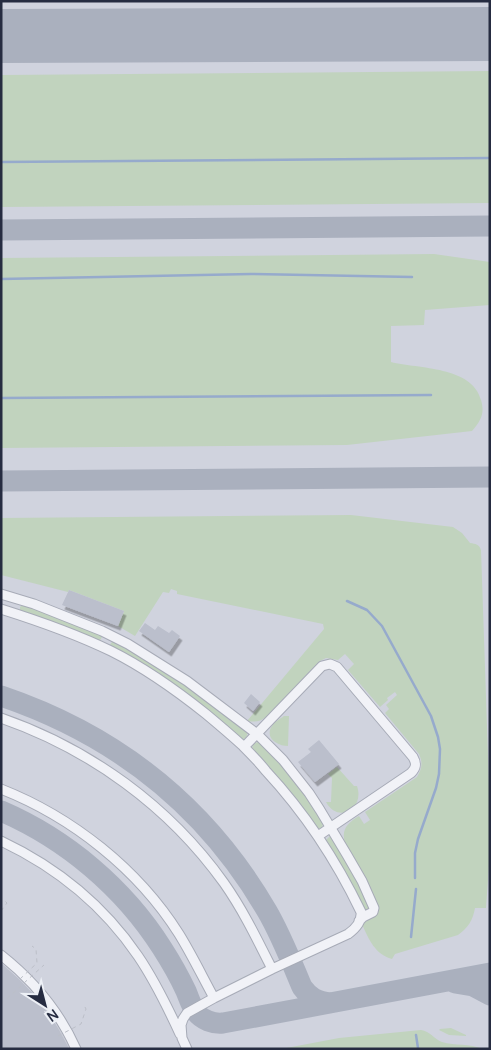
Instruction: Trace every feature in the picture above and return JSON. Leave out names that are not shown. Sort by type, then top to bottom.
[{"type":"lane","points":[[1,594],[34,604],[102,631],[107,643],[187,698],[244,747],[282,788],[318,836],[344,877],[363,916]]},
{"type":"lane","points":[[4,610],[11,611],[16,606],[16,602],[11,597]]},
{"type":"lane","points":[[4,610],[107,643],[128,644],[187,681],[257,734],[283,760],[312,799],[357,872],[374,905],[373,912],[363,916],[348,934],[272,969],[187,1013],[181,1025],[182,1038]]},
{"type":"lane","points":[[244,747],[322,666],[330,664],[337,667],[413,757],[415,767],[411,773],[318,836]]},
{"type":"lane","points":[[1,718],[42,734],[87,757],[129,786],[166,818],[200,853],[224,883],[245,916],[272,969]]},
{"type":"lane","points":[[1,789],[56,816],[89,838],[122,867],[154,901],[178,933],[214,998]]},
{"type":"lane","points":[[1,841],[43,863],[74,886],[121,933],[152,979],[187,1049]]},
{"type":"lane","points":[[1,955],[30,980],[46,999],[59,1016],[76,1049]]},
{"type":"path","points":[[1,911],[7,903],[4,900]]},
{"type":"path","points":[[20,979],[37,963],[36,949],[32,946]]},
{"type":"path","points":[[1,1004],[44,965]]},
{"type":"path","points":[[58,1036],[81,1024],[86,1009],[84,1005]]},
{"type":"shaded area","points":[[1,1],[490,1],[490,1049],[1,1049]]},
{"type":"green space","points":[[490,71],[490,203],[1,207],[1,75]]},
{"type":"green space","points":[[434,254],[490,262],[490,305],[425,310],[424,325],[391,326],[391,362],[443,371],[467,381],[476,389],[483,409],[478,424],[472,431],[347,445],[1,448],[1,258]]},
{"type":"green space","points":[[351,515],[453,527],[462,533],[470,543],[478,545],[481,550],[490,815],[490,851],[486,908],[475,908],[465,930],[458,935],[395,954],[392,959],[377,950],[370,941],[362,924],[375,914],[378,908],[377,903],[345,843],[344,834],[348,824],[359,816],[364,824],[370,820],[365,812],[417,777],[420,771],[421,760],[419,754],[385,713],[389,709],[386,705],[397,695],[395,692],[380,707],[348,670],[354,664],[345,654],[338,660],[326,658],[320,661],[266,717],[262,720],[247,721],[324,629],[323,624],[177,594],[177,591],[171,589],[169,593],[163,592],[135,636],[118,626],[124,611],[69,590],[68,592],[1,575],[1,518]]},
{"type":"green space","points":[[24,604],[102,634],[102,637],[99,642],[20,611],[20,607]]},
{"type":"green space","points":[[114,641],[184,683],[248,732],[246,738],[241,740],[109,646]]},
{"type":"green space","points":[[284,716],[289,716],[288,746],[276,743],[270,734],[273,725]]},
{"type":"green space","points":[[258,742],[282,765],[306,794],[322,821],[322,828],[317,829],[252,749],[253,744]]},
{"type":"green space","points":[[337,767],[354,786],[357,786],[357,801],[354,807],[343,813],[331,809],[326,802],[331,802],[332,778],[328,774]]},
{"type":"green space","points":[[330,836],[344,855],[372,909],[365,912],[325,843]]},
{"type":"green space","points":[[451,1028],[466,1036],[449,1035],[439,1030]]},
{"type":"green space","points":[[421,1030],[442,1042],[482,1049],[281,1049],[339,1038]]},
{"type":"building","points":[[69,590],[124,611],[118,626],[62,605]]},
{"type":"building","points":[[145,623],[155,630],[158,626],[169,633],[172,630],[180,636],[169,652],[139,631]]},
{"type":"building","points":[[251,694],[260,702],[253,711],[244,703]]},
{"type":"building","points":[[319,740],[339,764],[315,782],[298,762],[311,752],[308,749]]},
{"type":"building","points":[[1,963],[40,1001],[69,1049],[1,1049]]},
{"type":"waterway","points":[[1,162],[490,158]]},
{"type":"waterway","points":[[1,279],[251,274],[412,277]]},
{"type":"waterway","points":[[1,398],[431,395]]},
{"type":"waterway","points":[[347,601],[367,610],[382,626],[431,716],[438,737],[440,749],[439,774],[418,839],[415,853],[415,878]]},
{"type":"waterway","points":[[411,937],[416,889]]},
{"type":"waterway","points":[[416,1035],[418,1048]]},
{"type":"taxiway","points":[[1,230],[490,226]]},
{"type":"taxiway","points":[[1,481],[490,477]]},
{"type":"taxiway","points":[[1,696],[43,712],[82,731],[120,753],[186,807],[216,839],[243,873],[272,920],[302,987],[314,998],[330,1003],[490,973]]},
{"type":"taxiway","points":[[1,811],[25,822],[70,851],[92,868],[130,905],[147,926],[175,969],[191,1005],[198,1015],[212,1022],[223,1023],[330,1003]]},
{"type":"taxiway","points":[[455,983],[473,986],[490,995]]},
{"type":"runway","points":[[1,36],[490,34]]}]
